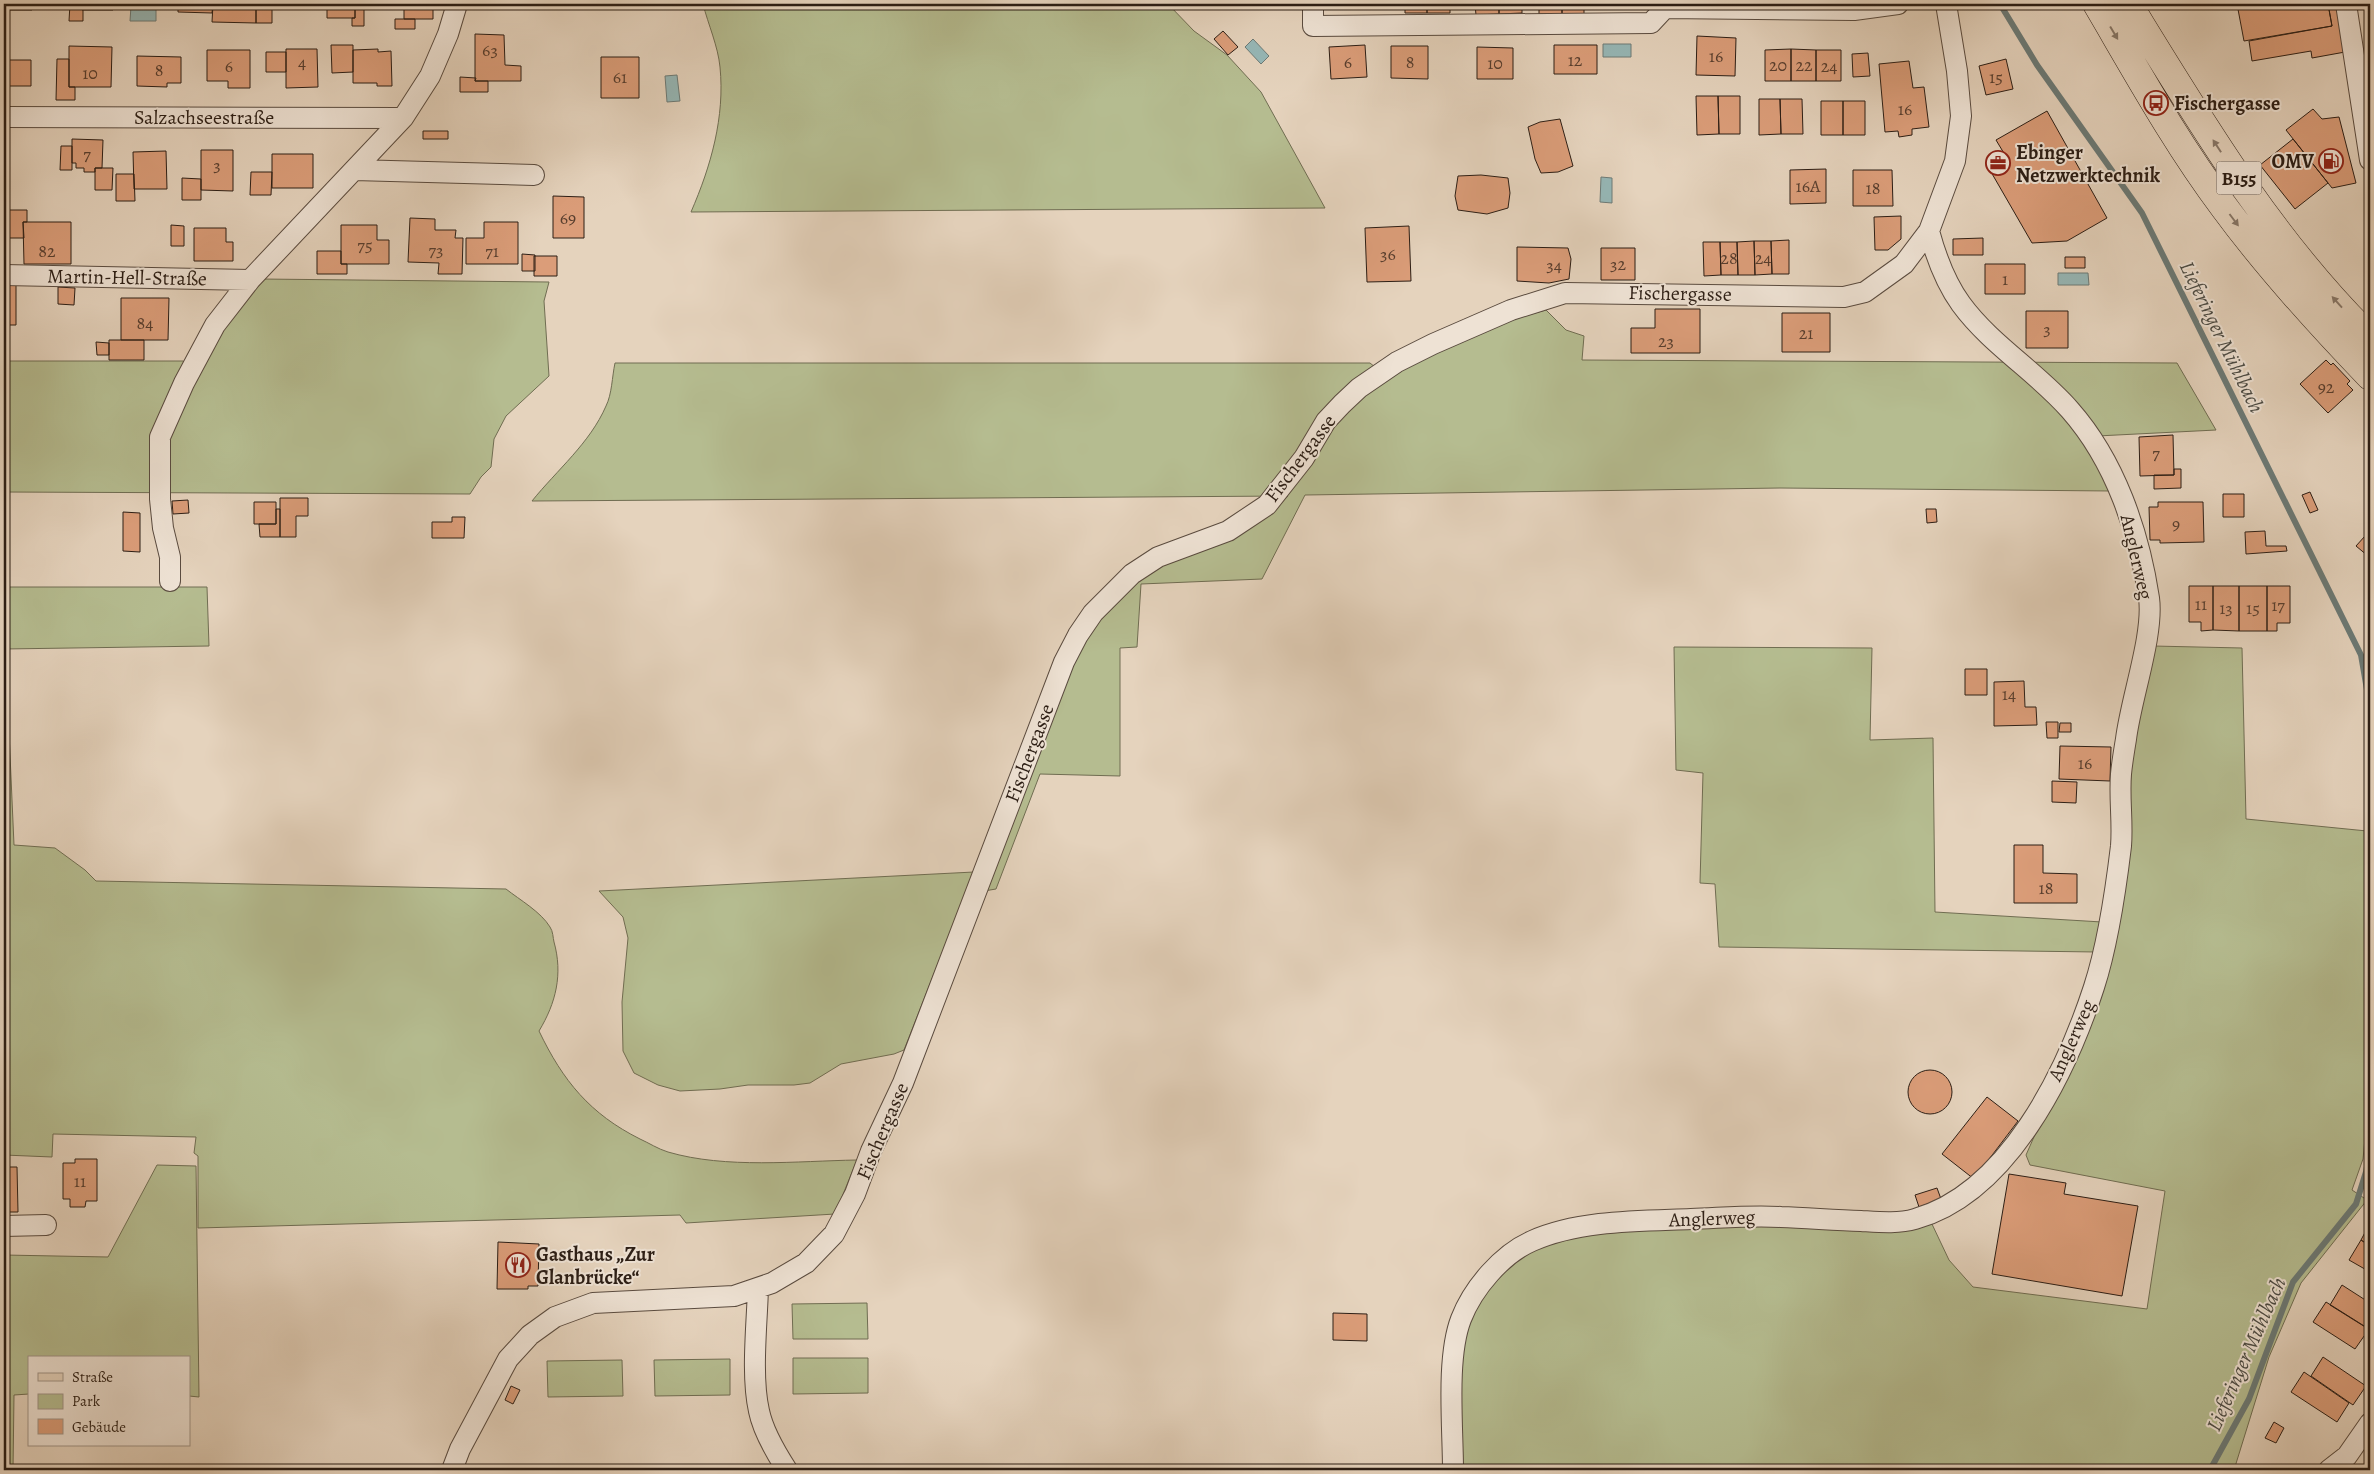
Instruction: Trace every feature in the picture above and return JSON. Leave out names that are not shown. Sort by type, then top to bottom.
[{"type":"main road","name":"B155","points":[[2096,4],[2222,205],[2270,267],[2318,322],[2370,376]]},
{"type":"main road","name":"B155","points":[[2128,4],[2203,124],[2264,214],[2320,284],[2370,338]]},
{"type":"street","name":"Martin-Hell-Straße","points":[[170,581],[170,557],[163,528],[160,499],[160,437],[184,383],[215,325],[250,280],[404,118],[430,76],[448,34],[457,4]]},
{"type":"street","points":[[1313,4],[1313,26],[1651,23],[1665,8],[1854,10],[1898,4]]},
{"type":"street","name":"Fischergasse","points":[[452,1470],[460,1449],[508,1359],[530,1335],[554,1318],[594,1303],[734,1296],[772,1283],[806,1263],[834,1234],[855,1194],[871,1151],[903,1083],[1064,662],[1078,635],[1093,614],[1132,574],[1158,557],[1228,530],[1267,504],[1304,458],[1326,421],[1359,388],[1396,362],[1510,310],[1565,293],[1844,297],[1865,292],[1904,264],[1929,231],[1955,161],[1961,116],[1957,71],[1946,4]]},
{"type":"street","points":[[2346,4],[2370,160]]},
{"type":"street","name":"Salzachseestraße","points":[[4,117],[404,118]]},
{"type":"street","points":[[354,170],[534,176]]},
{"type":"street","name":"Anglerweg","points":[[1452,1470],[1452,1368],[1455,1343],[1461,1318],[1470,1302],[1480,1286],[1501,1262],[1530,1241],[1588,1225],[1765,1216],[1882,1222],[1909,1221],[1943,1210],[1977,1187],[1998,1165],[2034,1116],[2063,1064],[2095,985],[2111,910],[2121,842],[2121,774],[2129,711],[2148,632],[2150,602],[2131,520],[2115,479],[2101,454],[2072,412],[1984,329],[1961,304],[1937,261],[1929,231]]},
{"type":"street","name":"Martin-Hell-Straße","points":[[4,275],[250,280]]},
{"type":"street","points":[[4,1226],[46,1225]]},
{"type":"street","points":[[758,1288],[756,1378],[759,1412],[771,1442],[787,1470]]},
{"type":"street","points":[[2330,1470],[2347,1456],[2370,1423]]},
{"type":"green space","points":[[703,4],[1168,4],[1194,31],[1227,55],[1261,92],[1325,208],[691,212],[705,177],[715,141],[720,104],[719,59]]},
{"type":"green space","points":[[260,279],[549,282],[544,301],[549,376],[506,416],[494,439],[491,467],[481,477],[470,494],[4,492],[4,361],[183,361],[198,369],[208,349]]},
{"type":"green space","points":[[1546,310],[1566,330],[1584,336],[1582,360],[2177,363],[2216,430],[2097,436],[2111,491],[1780,488],[1305,495],[1262,579],[1141,584],[1137,647],[1120,648],[1120,776],[1040,774],[996,889],[984,891],[1077,651],[1094,627],[1113,604],[1145,575],[1174,558],[1244,528],[1275,508],[1288,496],[532,501],[582,444],[599,419],[610,396],[615,363],[1370,363],[1386,376],[1491,325]]},
{"type":"green space","points":[[4,587],[207,587],[209,646],[4,649]]},
{"type":"green space","points":[[2153,646],[2242,648],[2246,819],[2367,831],[2370,862],[2370,1087],[2363,1159],[2352,1190],[2367,1200],[2301,1283],[2269,1357],[2234,1470],[1457,1470],[1460,1340],[1474,1306],[1499,1271],[1532,1245],[1611,1227],[1931,1222],[1949,1260],[1973,1287],[2147,1309],[2165,1191],[2030,1165],[2026,1155],[2041,1121],[2097,952],[1719,947],[1715,884],[1700,883],[1703,773],[1676,770],[1674,647],[1872,648],[1870,740],[1933,738],[1935,912],[2102,922],[2126,852],[2132,757]]},
{"type":"green space","points":[[4,732],[9,732],[14,845],[55,848],[85,870],[96,881],[506,889],[536,911],[552,930],[557,954],[558,977],[554,999],[539,1031],[568,1081],[592,1107],[606,1119],[640,1139],[664,1151],[690,1157],[714,1161],[762,1163],[857,1160],[835,1214],[686,1223],[680,1215],[198,1228],[198,1156],[194,1153],[196,1137],[53,1134],[52,1157],[4,1155]]},
{"type":"green space","points":[[974,872],[904,1050],[894,1054],[841,1064],[810,1083],[794,1085],[748,1085],[720,1089],[680,1091],[658,1085],[634,1073],[623,1051],[622,1002],[628,938],[623,917],[599,891]]},
{"type":"green space","points":[[157,1165],[196,1166],[199,1397],[190,1396],[190,1356],[28,1356],[28,1394],[14,1395],[13,1470],[4,1470],[4,1255],[108,1257]]},
{"type":"green space","points":[[867,1303],[868,1339],[793,1339],[792,1304]]},
{"type":"green space","points":[[793,1358],[868,1358],[868,1393],[793,1394]]},
{"type":"green space","points":[[730,1359],[730,1395],[655,1396],[654,1360]]},
{"type":"green space","points":[[622,1360],[623,1396],[548,1397],[547,1361]]},
{"type":"water","points":[[131,6],[156,6],[156,21],[130,21]]},
{"type":"water","points":[[1253,39],[1269,56],[1261,64],[1245,47]]},
{"type":"water","points":[[1603,44],[1631,44],[1631,57],[1603,57]]},
{"type":"water","points":[[677,75],[680,101],[667,102],[665,76]]},
{"type":"water","points":[[1601,177],[1612,178],[1612,203],[1600,202]]},
{"type":"water","points":[[2058,273],[2088,273],[2089,285],[2058,285]]},
{"type":"building","points":[[4,4],[32,4],[32,10],[4,10]]},
{"type":"building","points":[[70,4],[83,4],[83,21],[69,21]]},
{"type":"building","points":[[83,4],[113,4],[113,10],[82,10]]},
{"type":"building","points":[[178,4],[213,4],[212,13],[178,12]]},
{"type":"building","points":[[213,4],[256,4],[256,23],[212,22]]},
{"type":"building","points":[[256,4],[272,4],[272,23],[256,23]]},
{"type":"building","points":[[327,4],[355,4],[355,18],[327,18]]},
{"type":"building","points":[[355,4],[364,4],[364,26],[352,26],[352,18],[355,18]]},
{"type":"building","points":[[404,4],[433,4],[433,19],[404,19]]},
{"type":"building","points":[[1405,4],[1427,4],[1427,13],[1405,13]]},
{"type":"building","points":[[1427,4],[1450,4],[1450,13],[1427,13]]},
{"type":"building","points":[[1475,4],[1499,4],[1499,14],[1476,15]]},
{"type":"building","points":[[1499,4],[1522,4],[1522,13],[1499,14]]},
{"type":"building","points":[[1539,4],[1562,4],[1562,14],[1539,14]]},
{"type":"building","points":[[1562,4],[1584,4],[1584,14],[1562,14]]},
{"type":"building","points":[[2237,4],[2328,4],[2332,26],[2244,41]]},
{"type":"building","points":[[2328,4],[2337,4],[2345,52],[2312,58],[2311,51],[2252,61],[2249,41],[2332,26]]},
{"type":"building","points":[[395,19],[415,19],[415,29],[395,29]]},
{"type":"building","points":[[1223,31],[1238,47],[1228,55],[1214,39]]},
{"type":"building","points":[[475,34],[504,35],[505,65],[521,66],[521,81],[475,81]]},
{"type":"building","points":[[1697,36],[1736,38],[1735,76],[1696,75]]},
{"type":"building","points":[[331,45],[353,45],[353,72],[332,73]]},
{"type":"building","points":[[1365,45],[1367,77],[1331,79],[1329,47]]},
{"type":"building","points":[[1554,45],[1597,45],[1597,74],[1554,74]]},
{"type":"building","points":[[69,46],[112,47],[111,87],[69,87]]},
{"type":"building","points":[[1391,46],[1428,46],[1428,79],[1391,78]]},
{"type":"building","points":[[1477,47],[1513,48],[1513,79],[1477,79]]},
{"type":"building","points":[[286,49],[317,49],[318,87],[286,88]]},
{"type":"building","points":[[378,49],[378,52],[391,51],[392,86],[377,86],[377,83],[353,83],[353,50]]},
{"type":"building","points":[[1791,49],[1816,50],[1816,81],[1791,81]]},
{"type":"building","points":[[1791,49],[1791,81],[1765,81],[1765,50]]},
{"type":"building","points":[[207,50],[250,50],[250,88],[228,88],[228,81],[207,81]]},
{"type":"building","points":[[1816,50],[1841,50],[1841,81],[1816,81]]},
{"type":"building","points":[[266,52],[286,52],[286,72],[266,72]]},
{"type":"building","points":[[1868,53],[1870,76],[1853,77],[1852,54]]},
{"type":"building","points":[[137,56],[181,57],[181,83],[167,83],[167,87],[137,86]]},
{"type":"building","points":[[601,57],[639,57],[639,98],[601,98]]},
{"type":"building","points":[[57,59],[69,59],[69,87],[75,87],[75,100],[56,100]]},
{"type":"building","points":[[2006,59],[2013,89],[1986,95],[1979,66]]},
{"type":"building","points":[[4,60],[31,60],[31,86],[4,86]]},
{"type":"building","points":[[1909,61],[1913,88],[1924,87],[1929,127],[1912,129],[1912,135],[1899,137],[1898,131],[1885,132],[1879,64]]},
{"type":"building","points":[[460,77],[476,78],[475,81],[488,81],[488,92],[460,92]]},
{"type":"building","points":[[1696,96],[1718,96],[1719,134],[1697,135]]},
{"type":"building","points":[[1718,96],[1740,96],[1740,134],[1719,134]]},
{"type":"building","points":[[1759,99],[1780,99],[1781,134],[1759,135]]},
{"type":"building","points":[[1780,99],[1802,99],[1803,134],[1781,134]]},
{"type":"building","points":[[1821,101],[1843,101],[1843,135],[1821,135]]},
{"type":"building","points":[[1843,101],[1865,101],[1865,135],[1843,135]]},
{"type":"building","name":"OMV","points":[[2313,109],[2322,119],[2339,117],[2356,183],[2332,188],[2286,130]]},
{"type":"building","points":[[2047,111],[2107,218],[2067,241],[2032,243],[1987,165],[2005,155],[1996,140]]},
{"type":"building","points":[[1560,119],[1573,166],[1558,172],[1541,173],[1535,159],[1528,127],[1540,122]]},
{"type":"building","points":[[423,131],[448,131],[448,139],[423,139]]},
{"type":"building","points":[[72,139],[103,140],[102,168],[95,168],[95,172],[84,172],[84,168],[76,168],[76,163],[72,163]]},
{"type":"building","points":[[2293,139],[2328,183],[2295,209],[2260,165]]},
{"type":"building","points":[[61,146],[72,146],[72,170],[60,170]]},
{"type":"building","points":[[201,150],[233,150],[233,191],[201,190]]},
{"type":"building","points":[[166,151],[167,189],[134,189],[133,152]]},
{"type":"building","points":[[272,154],[313,154],[313,188],[272,188]]},
{"type":"building","points":[[4,161],[6,161],[6,188],[4,188]]},
{"type":"building","points":[[95,168],[113,168],[112,190],[95,190]]},
{"type":"building","points":[[1826,169],[1826,203],[1790,204],[1790,170]]},
{"type":"building","points":[[1853,170],[1892,170],[1893,206],[1853,206]]},
{"type":"building","points":[[251,172],[272,172],[271,195],[250,195]]},
{"type":"building","points":[[116,174],[134,174],[135,201],[116,201]]},
{"type":"building","points":[[1481,175],[1508,178],[1510,193],[1508,208],[1487,214],[1458,210],[1455,196],[1458,176]]},
{"type":"building","points":[[182,178],[201,179],[201,200],[182,200]]},
{"type":"building","points":[[553,196],[584,197],[584,238],[553,238]]},
{"type":"building","points":[[9,210],[27,210],[27,222],[23,222],[24,238],[9,238],[9,232],[4,232],[4,221],[9,221]]},
{"type":"building","points":[[1901,216],[1901,239],[1888,250],[1875,250],[1874,217]]},
{"type":"building","points":[[410,218],[435,219],[435,230],[456,230],[455,238],[463,238],[462,274],[438,274],[439,263],[408,262]]},
{"type":"building","points":[[23,222],[71,222],[71,264],[24,264]]},
{"type":"building","points":[[484,222],[518,222],[518,264],[466,264],[466,238],[484,238]]},
{"type":"building","points":[[171,225],[184,226],[184,246],[171,246]]},
{"type":"building","points":[[341,225],[377,225],[377,240],[389,240],[389,264],[341,264]]},
{"type":"building","points":[[1409,226],[1411,281],[1367,282],[1365,228]]},
{"type":"building","points":[[194,228],[226,228],[226,242],[233,242],[233,261],[194,261]]},
{"type":"building","points":[[1983,238],[1983,255],[1953,255],[1953,239]]},
{"type":"building","points":[[1789,240],[1789,274],[1772,274],[1771,241]]},
{"type":"building","points":[[1754,241],[1771,241],[1772,274],[1755,275]]},
{"type":"building","points":[[1754,241],[1755,275],[1738,275],[1737,242]]},
{"type":"building","points":[[1703,242],[1720,242],[1721,275],[1704,276]]},
{"type":"building","points":[[1720,242],[1737,242],[1738,275],[1721,275]]},
{"type":"building","points":[[1517,247],[1568,248],[1571,259],[1569,279],[1549,283],[1517,281]]},
{"type":"building","points":[[1601,248],[1635,248],[1635,280],[1601,280]]},
{"type":"building","points":[[317,251],[341,251],[341,264],[347,264],[347,274],[317,274]]},
{"type":"building","points":[[522,254],[535,255],[535,271],[522,271]]},
{"type":"building","points":[[534,256],[557,256],[557,276],[534,276]]},
{"type":"building","points":[[2065,257],[2085,257],[2085,268],[2065,268]]},
{"type":"building","points":[[1985,264],[2025,264],[2025,294],[1985,294]]},
{"type":"building","points":[[4,282],[16,282],[16,325],[4,325]]},
{"type":"building","points":[[58,287],[75,288],[74,305],[58,304]]},
{"type":"building","points":[[121,298],[169,298],[168,340],[121,340]]},
{"type":"building","points":[[1655,309],[1700,309],[1700,353],[1631,353],[1631,328],[1655,328]]},
{"type":"building","points":[[2026,311],[2068,311],[2068,348],[2026,348]]},
{"type":"building","points":[[1782,313],[1830,313],[1830,352],[1782,352]]},
{"type":"building","points":[[109,340],[144,340],[144,360],[109,360]]},
{"type":"building","points":[[96,342],[109,343],[109,355],[97,355]]},
{"type":"building","points":[[2326,360],[2331,365],[2333,363],[2350,381],[2347,384],[2353,390],[2328,413],[2300,384]]},
{"type":"building","points":[[2173,435],[2174,475],[2140,476],[2139,437]]},
{"type":"building","points":[[2174,469],[2181,469],[2181,488],[2154,489],[2154,475],[2174,475]]},
{"type":"building","points":[[2310,492],[2318,510],[2310,513],[2302,495]]},
{"type":"building","points":[[2223,494],[2244,494],[2244,517],[2223,517]]},
{"type":"building","points":[[280,498],[308,498],[308,516],[296,516],[296,537],[280,537]]},
{"type":"building","points":[[188,500],[189,513],[173,514],[172,501]]},
{"type":"building","points":[[254,502],[276,502],[276,524],[254,524]]},
{"type":"building","points":[[2158,502],[2203,502],[2204,542],[2160,543],[2160,540],[2150,540],[2149,507],[2158,507]]},
{"type":"building","points":[[276,509],[280,509],[280,537],[260,537],[259,524],[276,524]]},
{"type":"building","points":[[1926,509],[1936,509],[1937,522],[1927,523]]},
{"type":"building","points":[[123,512],[140,513],[140,552],[123,551]]},
{"type":"building","points":[[452,517],[465,517],[464,538],[432,538],[432,522],[452,522]]},
{"type":"building","points":[[2265,531],[2266,546],[2286,546],[2287,551],[2246,554],[2245,532]]},
{"type":"building","points":[[2365,536],[2370,540],[2370,564],[2365,559],[2368,556],[2356,546]]},
{"type":"building","points":[[2189,586],[2213,586],[2213,630],[2201,631],[2201,622],[2189,622]]},
{"type":"building","points":[[2213,586],[2239,586],[2239,631],[2213,630]]},
{"type":"building","points":[[2239,586],[2267,586],[2267,631],[2239,631]]},
{"type":"building","points":[[2267,586],[2290,586],[2290,623],[2277,623],[2277,631],[2267,631]]},
{"type":"building","points":[[1965,669],[1987,669],[1987,695],[1965,695]]},
{"type":"building","points":[[2024,681],[2025,707],[2036,707],[2037,725],[1994,726],[1994,682]]},
{"type":"building","points":[[2046,722],[2058,722],[2058,738],[2047,738]]},
{"type":"building","points":[[2060,723],[2071,723],[2071,732],[2059,732]]},
{"type":"building","points":[[2060,746],[2111,747],[2110,781],[2059,779]]},
{"type":"building","points":[[2052,781],[2077,782],[2076,803],[2052,802]]},
{"type":"building","points":[[2014,845],[2043,845],[2043,873],[2077,874],[2077,903],[2014,903]]},
{"type":"building","points":[[1930,1070],[1942,1074],[1948,1080],[1952,1092],[1948,1104],[1942,1110],[1930,1114],[1918,1110],[1912,1104],[1908,1092],[1912,1080],[1918,1074]]},
{"type":"building","points":[[1987,1097],[2018,1121],[1974,1179],[1942,1154]]},
{"type":"building","points":[[75,1159],[97,1159],[97,1201],[86,1201],[85,1207],[70,1207],[70,1199],[63,1199],[63,1163],[75,1163]]},
{"type":"building","points":[[4,1167],[17,1167],[18,1212],[4,1212]]},
{"type":"building","points":[[2009,1174],[2066,1183],[2064,1194],[2138,1206],[2122,1296],[1992,1274]]},
{"type":"building","points":[[1937,1188],[1941,1199],[1919,1207],[1915,1195]]},
{"type":"building","points":[[2370,1223],[2370,1246],[2361,1240]]},
{"type":"building","points":[[2361,1240],[2370,1246],[2370,1272],[2349,1260]]},
{"type":"building","name":"Gasthaus „Zur Glanbrücke“","points":[[498,1242],[539,1244],[538,1286],[528,1286],[528,1289],[497,1289]]},
{"type":"building","points":[[2342,1285],[2370,1303],[2370,1330],[2330,1305]]},
{"type":"building","points":[[2326,1302],[2369,1329],[2355,1349],[2313,1322]]},
{"type":"building","points":[[1333,1313],[1367,1314],[1367,1341],[1333,1340]]},
{"type":"building","points":[[2323,1357],[2366,1386],[2353,1405],[2311,1376]]},
{"type":"building","points":[[2304,1372],[2349,1403],[2337,1422],[2291,1392]]},
{"type":"building","points":[[511,1386],[520,1390],[513,1404],[505,1400]]},
{"type":"building","points":[[2274,1422],[2284,1428],[2276,1443],[2265,1438]]},
{"type":"waterway","name":"Lieferinger Mühlbach","points":[[2000,4],[2037,65],[2142,213],[2361,655],[2370,707]]},
{"type":"waterway","name":"Lieferinger Mühlbach","points":[[2210,1470],[2249,1399],[2293,1282],[2356,1204],[2366,1172],[2370,1150]]},
{"type":"place","name":"Fischergasse","points":[[2156,103]]},
{"type":"place","name":"OMV","points":[[2331,161]]},
{"type":"place","name":"Ebinger Netzwerktechnik","points":[[1998,163]]},
{"type":"place","name":"Gasthaus „Zur Glanbrücke“","points":[[518,1265]]}]
